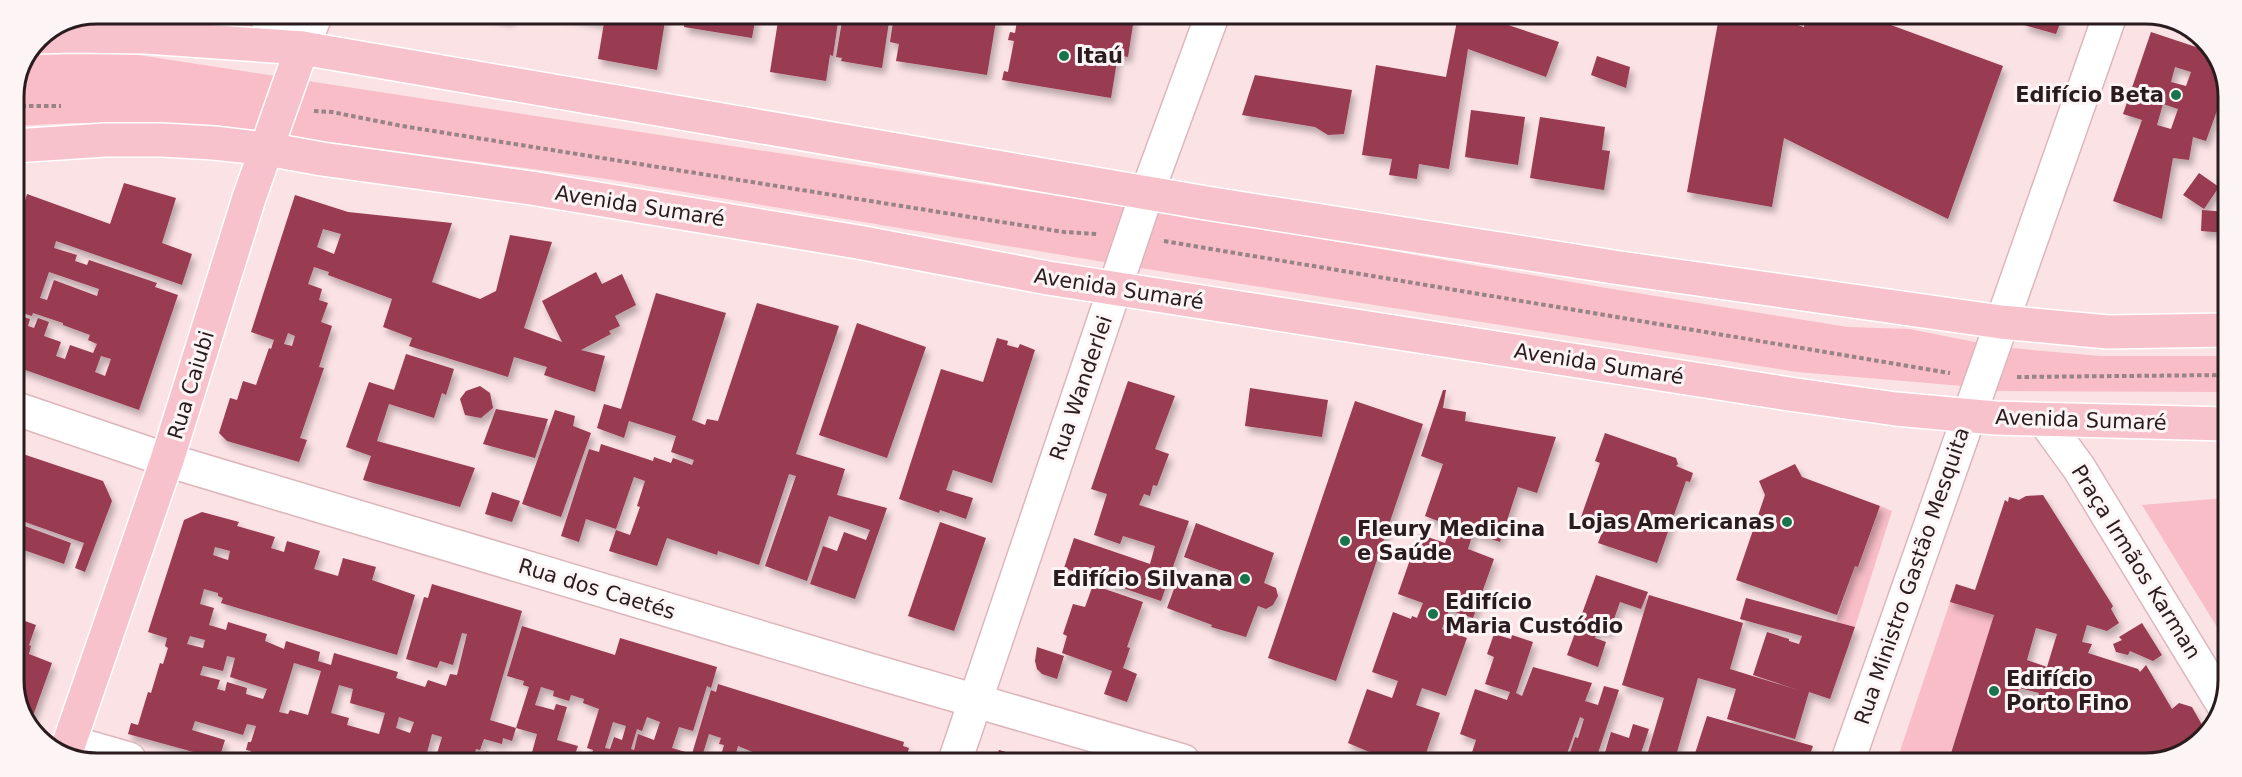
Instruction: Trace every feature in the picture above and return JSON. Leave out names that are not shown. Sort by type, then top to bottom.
[{"type":"main road","points":[[55,37],[146,37],[302,48],[1147,193],[1642,272],[2001,322],[2108,332],[2218,330]]},
{"type":"main road","name":"Rua Caiubi","points":[[69,747],[167,460],[249,198],[302,48]]},
{"type":"main road","name":"Avenida Sumaré","points":[[24,145],[105,140],[162,140],[267,149],[322,159],[531,188],[858,242],[1115,289],[1796,395],[1968,416],[2218,424]]},
{"type":"street","points":[[284,24],[302,48]]},
{"type":"street","name":"Rua Caiubi","points":[[302,48],[312,24]]},
{"type":"street","name":"Rua Wanderlei","points":[[958,753],[1147,193],[1209,24]]},
{"type":"street","name":"Rua Ministro Gastão Mesquita","points":[[1851,753],[2107,24]]},
{"type":"street","name":"Rua dos Caetés","points":[[24,411],[167,460],[1153,753]]},
{"type":"street","name":"Praça Irmãos Karman","points":[[2044,420],[2079,468],[2216,693]]},
{"type":"shaded area","points":[[117,24],[249,24],[258,31]]},
{"type":"shaded area","points":[[79,46],[1189,216],[1847,327],[1909,329],[2000,347],[2100,356],[2218,356],[2218,392],[1998,391],[1797,372],[1128,266],[601,178],[284,136],[165,124],[75,123],[24,126],[25,83],[36,56],[42,48]]},
{"type":"shaded area","points":[[2218,499],[2218,629],[2142,505]]},
{"type":"shaded area","points":[[1880,506],[1892,511],[1855,627],[1836,622],[1855,566],[1859,566]]},
{"type":"shaded area","points":[[1950,602],[1994,615],[1951,753],[1899,753]]},
{"type":"building","points":[[604,24],[665,24],[657,70],[598,59]]},
{"type":"building","points":[[684,24],[754,24],[752,38],[684,27]]},
{"type":"building","points":[[778,24],[838,24],[833,56],[830,55],[826,81],[770,72]]},
{"type":"building","points":[[842,24],[889,24],[882,68],[841,61],[842,58],[836,57]]},
{"type":"building","points":[[893,24],[996,24],[987,75],[896,61],[899,44],[890,42]]},
{"type":"building","name":"Itaú","points":[[1016,24],[1133,24],[1128,57],[1118,55],[1111,98],[1002,80],[1004,71],[1008,72],[1014,41],[1008,40],[1010,32],[1015,33]]},
{"type":"building","points":[[1456,24],[1505,24],[1559,42],[1546,77],[1468,49],[1449,169],[1419,164],[1417,179],[1389,175],[1392,159],[1362,155],[1376,65],[1446,77]]},
{"type":"building","points":[[1718,24],[1795,24],[1804,27],[1805,24],[1888,24],[2003,66],[1948,219],[1784,138],[1772,207],[1687,192]]},
{"type":"building","points":[[2024,24],[2060,24],[2056,34]]},
{"type":"building","points":[[2151,32],[2199,48],[2208,60],[2217,83],[2218,108],[2206,141],[2193,137],[2189,160],[2173,158],[2162,219],[2113,201],[2142,120],[2123,114]],"holes":[[[2175,67],[2191,72],[2186,86],[2171,82]],[[2163,104],[2178,109],[2171,129],[2157,125]]]},
{"type":"building","points":[[1597,56],[1630,67],[1626,88],[1591,75]]},
{"type":"building","points":[[1255,75],[1352,90],[1344,134],[1328,135],[1315,127],[1242,115]]},
{"type":"building","points":[[1471,110],[1525,117],[1518,165],[1465,157]]},
{"type":"building","points":[[1540,117],[1605,127],[1602,150],[1610,151],[1604,190],[1530,178]]},
{"type":"building","points":[[2199,173],[2218,186],[2204,209],[2183,195]]},
{"type":"building","points":[[124,183],[176,198],[162,243],[192,254],[182,285],[56,241],[54,248],[77,255],[75,261],[87,265],[89,260],[157,283],[155,287],[178,295],[139,410],[24,370],[24,317],[30,319],[28,326],[34,328],[38,318],[49,322],[44,336],[61,342],[56,356],[65,359],[70,345],[93,353],[97,344],[88,340],[90,335],[63,325],[63,323],[33,313],[32,316],[24,314],[24,204],[27,194],[110,224]],"holes":[[[49,272],[99,289],[97,296],[54,280],[47,300],[40,298]],[[101,356],[111,359],[105,376],[95,372]]]},
{"type":"building","points":[[295,195],[348,212],[452,223],[432,282],[480,299],[496,291],[510,235],[552,242],[524,328],[562,342],[542,301],[596,272],[602,284],[622,274],[636,305],[615,316],[620,326],[609,331],[611,334],[581,350],[605,356],[595,392],[544,375],[547,367],[514,357],[508,377],[409,346],[412,338],[383,327],[392,299],[328,275],[329,272],[314,267],[308,284],[322,289],[319,300],[328,303],[321,322],[332,326],[319,367],[324,368],[300,438],[307,440],[299,462],[227,441],[219,433],[230,398],[237,400],[243,381],[256,385],[274,340],[251,332]],"holes":[[[323,229],[341,234],[334,254],[317,247]],[[288,333],[295,336],[292,346],[284,344]]]},
{"type":"building","points":[[2202,210],[2218,211],[2218,232],[2201,231]]},
{"type":"building","points":[[656,293],[726,313],[692,420],[705,425],[707,419],[718,421],[757,303],[839,326],[796,454],[845,469],[837,495],[887,508],[855,599],[810,584],[823,546],[837,551],[844,532],[866,540],[870,530],[829,516],[807,581],[765,566],[796,476],[789,474],[759,565],[718,551],[717,555],[667,538],[657,566],[609,551],[616,530],[630,535],[640,507],[637,506],[645,481],[634,477],[616,529],[586,519],[579,542],[561,536],[589,449],[599,452],[601,444],[653,461],[654,457],[671,463],[673,458],[692,465],[694,460],[671,452],[676,436],[629,421],[624,438],[597,428],[604,404],[621,409]]},
{"type":"building","points":[[857,323],[926,347],[887,458],[819,435]]},
{"type":"building","points":[[997,338],[1008,341],[1007,345],[1018,348],[1020,344],[1035,350],[992,483],[953,470],[946,490],[973,498],[966,519],[940,510],[939,513],[899,499],[941,369],[983,382]]},
{"type":"building","points":[[406,354],[454,369],[446,395],[442,393],[434,418],[389,404],[377,441],[475,468],[460,507],[363,480],[371,456],[346,447],[369,382],[394,390]]},
{"type":"building","points":[[1128,381],[1175,396],[1155,449],[1169,454],[1157,486],[1153,485],[1150,496],[1144,494],[1139,505],[1189,521],[1161,601],[1064,568],[1074,538],[1150,564],[1155,546],[1123,536],[1120,544],[1094,535],[1107,494],[1091,489]]},
{"type":"building","points":[[480,386],[490,393],[493,408],[481,418],[465,415],[460,399],[466,391]]},
{"type":"building","points":[[1250,388],[1328,400],[1322,437],[1245,426]]},
{"type":"building","name":"Edifício Maria Custódio","points":[[1443,390],[1446,390],[1443,408],[1466,412],[1465,421],[1556,437],[1537,493],[1518,487],[1500,542],[1473,533],[1468,549],[1494,559],[1473,618],[1449,610],[1442,629],[1467,638],[1446,696],[1422,688],[1416,705],[1440,713],[1426,753],[1372,753],[1348,743],[1367,689],[1392,698],[1398,681],[1372,672],[1393,612],[1411,619],[1412,616],[1417,618],[1423,603],[1398,594],[1419,534],[1445,543],[1451,526],[1425,516],[1443,464],[1421,456]]},
{"type":"building","name":"Fleury Medicina e Saúde","points":[[1355,401],[1423,424],[1336,681],[1268,658]]},
{"type":"building","points":[[496,409],[548,419],[535,458],[483,444]]},
{"type":"building","points":[[555,410],[575,416],[573,426],[591,433],[561,517],[522,504]]},
{"type":"building","points":[[1605,433],[1676,458],[1678,464],[1676,466],[1693,473],[1690,482],[1686,481],[1657,563],[1598,543],[1605,525],[1581,517],[1600,463],[1595,461]]},
{"type":"building","points":[[24,454],[103,481],[112,501],[85,572],[75,568],[84,543],[24,522]]},
{"type":"building","points":[[1795,464],[1802,477],[1880,506],[1858,567],[1855,566],[1837,615],[1736,580],[1765,495],[1759,481]]},
{"type":"building","points":[[492,492],[520,501],[512,522],[485,514]]},
{"type":"building","points":[[2043,495],[2113,606],[2111,609],[2119,623],[2107,631],[2087,625],[2082,642],[2092,644],[2088,653],[2138,669],[2140,672],[2146,665],[2172,709],[2179,703],[2192,707],[2202,725],[2186,741],[2164,751],[2145,753],[1951,753],[1994,615],[1950,602],[1956,584],[1975,590],[2005,500],[2008,502],[2009,497],[2019,500],[2026,496]],"holes":[[[2036,628],[2057,634],[2047,667],[2027,660]],[[2019,688],[2039,693],[2036,702],[2017,696]]]},
{"type":"building","points":[[202,512],[239,522],[237,526],[275,537],[271,548],[284,552],[287,541],[320,551],[314,569],[338,576],[343,558],[376,567],[372,580],[415,595],[397,655],[221,603],[223,598],[218,596],[218,593],[204,589],[200,604],[214,608],[209,625],[226,630],[228,622],[267,634],[265,641],[284,649],[286,641],[320,652],[318,661],[331,665],[334,653],[398,672],[396,678],[425,687],[428,680],[446,686],[450,674],[457,675],[467,634],[462,633],[453,665],[440,661],[437,668],[406,659],[424,597],[428,598],[432,584],[522,611],[490,720],[516,728],[512,741],[503,738],[502,744],[484,739],[480,750],[476,749],[475,753],[437,753],[442,737],[432,734],[427,753],[251,753],[251,751],[246,750],[256,726],[247,724],[243,735],[195,721],[192,730],[225,740],[221,753],[197,753],[128,734],[131,723],[138,725],[148,692],[151,693],[160,663],[163,664],[168,648],[165,646],[167,638],[148,632],[184,520]],"holes":[[[215,547],[230,551],[228,560],[213,555]],[[190,636],[205,640],[203,648],[187,644]],[[227,656],[235,658],[230,677],[267,689],[263,699],[246,694],[247,688],[227,682],[225,691],[217,689],[220,680],[200,675],[203,666],[223,671]],[[294,663],[321,671],[308,715],[290,710],[288,714],[279,712]],[[339,685],[353,689],[350,703],[385,713],[379,734],[347,725],[349,718],[331,713]],[[399,717],[414,722],[410,733],[396,728]]]},
{"type":"building","points":[[940,522],[986,538],[954,631],[908,616]]},
{"type":"building","name":"Edifício Silvana","points":[[1196,523],[1274,553],[1264,583],[1276,588],[1278,596],[1273,605],[1266,609],[1258,606],[1246,637],[1211,627],[1212,625],[1167,608],[1179,575],[1220,591],[1227,573],[1184,557]]},
{"type":"building","points":[[24,526],[71,543],[64,564],[24,550]]},
{"type":"building","points":[[1596,575],[1648,592],[1641,609],[1620,602],[1609,633],[1598,629],[1595,638],[1606,642],[1598,667],[1567,655]]},
{"type":"building","points":[[1093,585],[1143,602],[1127,647],[1130,648],[1123,668],[1137,674],[1127,702],[1104,694],[1112,671],[1062,653],[1067,636],[1063,634],[1073,604],[1085,607]]},
{"type":"building","points":[[1649,595],[1743,623],[1730,669],[1801,691],[1753,675],[1767,632],[1799,644],[1802,636],[1740,619],[1746,598],[1855,627],[1830,699],[1809,692],[1795,739],[1727,719],[1736,689],[1698,678],[1677,753],[1648,753],[1664,698],[1622,685]]},
{"type":"building","points":[[24,621],[36,625],[29,645],[31,646],[29,654],[52,663],[33,715],[24,685]]},
{"type":"building","points":[[2142,623],[2162,655],[2153,661],[2130,651],[2128,655],[2116,652],[2113,644],[2122,640],[2119,637]]},
{"type":"building","points":[[522,626],[615,655],[620,638],[717,667],[711,688],[707,686],[693,731],[679,727],[672,748],[689,753],[592,753],[593,750],[587,748],[599,709],[583,703],[584,699],[571,695],[569,701],[553,696],[554,691],[541,687],[535,705],[554,710],[556,704],[567,707],[557,740],[578,746],[576,753],[532,753],[537,734],[516,728],[529,687],[523,685],[524,681],[507,676]],"holes":[[[647,717],[660,722],[654,740],[638,734],[634,750],[631,749],[637,729],[642,731]],[[613,722],[626,726],[622,740],[614,737],[610,749],[605,748]]]},
{"type":"building","points":[[1494,634],[1511,639],[1512,635],[1533,642],[1516,693],[1522,696],[1533,667],[1592,683],[1585,701],[1598,705],[1604,686],[1619,690],[1598,753],[1570,753],[1584,719],[1580,717],[1567,753],[1472,753],[1476,740],[1460,734],[1475,689],[1507,700],[1510,692],[1485,684],[1494,657],[1487,654]]},
{"type":"building","points":[[1037,647],[1064,656],[1057,679],[1042,674],[1037,669],[1035,661]]},
{"type":"building","points":[[718,684],[904,742],[903,746],[909,748],[907,753],[755,753],[738,746],[736,753],[718,753],[722,752],[724,745],[719,744],[721,738],[709,734],[703,753],[692,753],[711,690],[716,692]]},
{"type":"building","points":[[1707,716],[1813,746],[1811,753],[1695,753]]},
{"type":"building","points":[[1633,724],[1649,729],[1641,753],[1605,753],[1611,732],[1629,738]]},
{"type":"place","name":"Itaú","points":[[1064,56]]},
{"type":"place","name":"Edifício Beta","points":[[2176,95]]},
{"type":"place","name":"Lojas Americanas","points":[[1787,522]]},
{"type":"place","name":"Fleury Medicina e Saúde","points":[[1345,541]]},
{"type":"place","name":"Edifício Silvana","points":[[1245,579]]},
{"type":"place","name":"Edifício Maria Custódio","points":[[1433,614]]},
{"type":"place","name":"Edifício Porto Fino","points":[[1994,691]]}]
